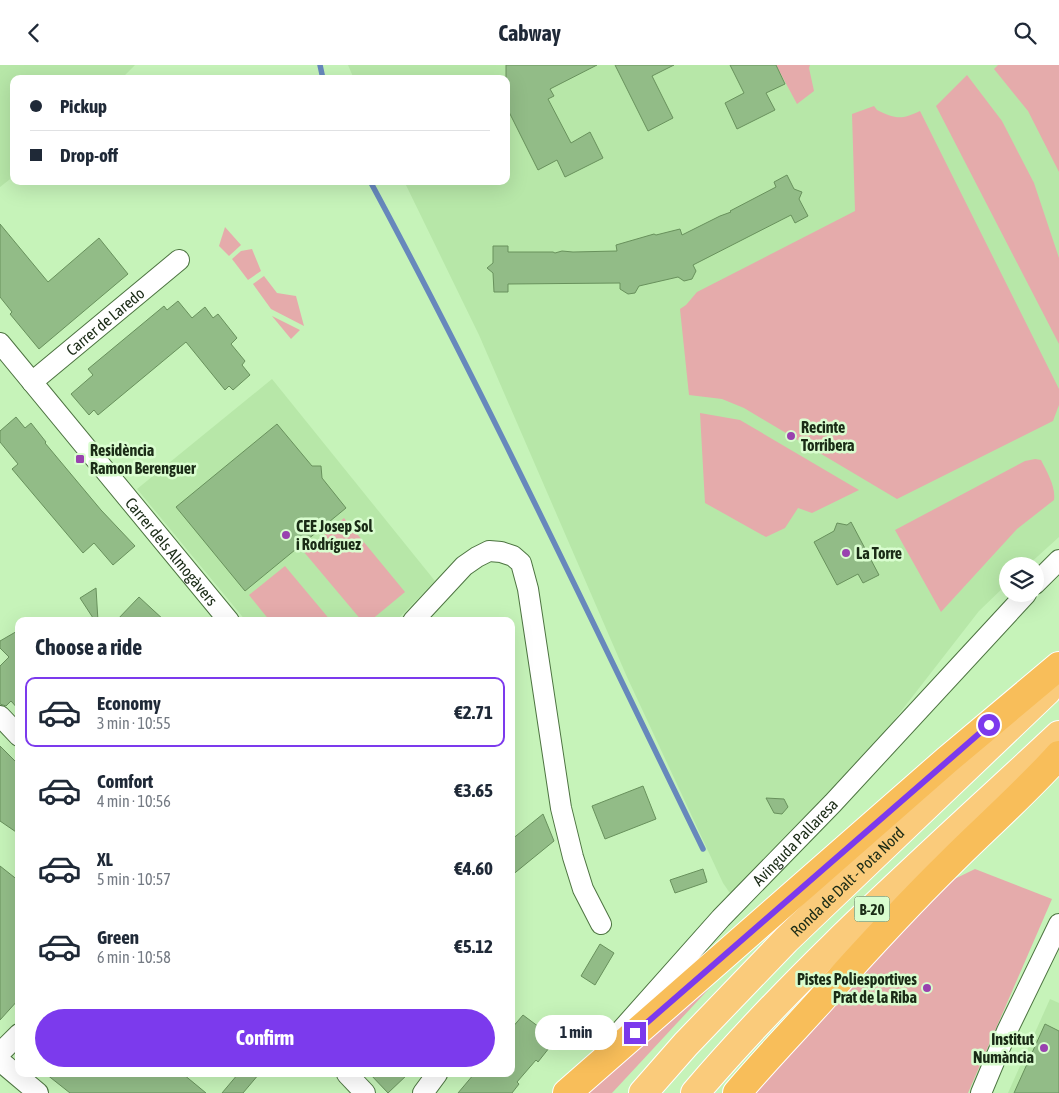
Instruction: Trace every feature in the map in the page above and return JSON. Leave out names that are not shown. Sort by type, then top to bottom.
[{"type":"highway","points":[[566,1093],[940,766],[1059,666]]},
{"type":"highway","name":"Ronda de Dalt - Pota Nord","points":[[643,1093],[725,1002],[792,934],[1059,680]]},
{"type":"highway","name":"B-20","points":[[696,1093],[726,1057],[856,924],[1059,735]]},
{"type":"highway","points":[[737,1093],[771,1052],[820,1001],[867,947],[951,862],[1037,780],[1059,755]]},
{"type":"street","name":"Carrer de Laredo","points":[[32,381],[179,260]]},
{"type":"street","name":"Carrer dels Almogàvers","points":[[0,343],[226,617]]},
{"type":"street","points":[[417,617],[464,566],[477,557],[489,551],[501,552],[513,556],[521,563],[528,589],[561,808],[583,889],[601,924]]},
{"type":"street","points":[[1044,575],[1059,560]]},
{"type":"street","name":"Avinguda Pallaresa","points":[[566,1093],[721,918],[833,803],[1019,602]]},
{"type":"street","points":[[0,716],[15,732]]},
{"type":"street","points":[[981,1093],[1007,1031],[1059,924]]},
{"type":"street","points":[[0,1053],[15,1038]]},
{"type":"street","points":[[0,1061],[15,1074]]},
{"type":"street","points":[[19,1077],[38,1093]]},
{"type":"street","points":[[350,1077],[365,1093]]},
{"type":"street","points":[[423,1093],[435,1077]]},
{"type":"shaded area","points":[[0,65],[135,65],[125,75],[10,75],[10,179],[0,187]]},
{"type":"shaded area","name":"Recinte Torribera","points":[[348,65],[1059,65],[1059,537],[1037,557],[999,557],[999,592],[979,611],[808,831],[734,899],[723,883],[627,677],[479,335],[406,185],[510,185],[510,75],[352,75]]},
{"type":"shaded area","points":[[776,65],[810,65],[814,91],[797,104]]},
{"type":"shaded area","points":[[998,65],[1059,65],[1059,172],[1028,111],[994,69]]},
{"type":"shaded area","points":[[967,75],[1002,121],[1034,183],[1059,258],[1059,344],[936,106]]},
{"type":"shaded area","points":[[874,106],[877,110],[894,117],[908,116],[920,111],[1059,389],[1059,405],[1053,421],[897,499],[744,408],[722,399],[689,395],[680,309],[697,292],[855,211],[852,114]]},
{"type":"shaded area","points":[[225,227],[241,245],[229,256],[219,246]]},
{"type":"shaded area","points":[[252,249],[261,271],[248,280],[232,259],[241,251]]},
{"type":"shaded area","points":[[264,276],[277,293],[296,296],[304,326],[271,309],[253,284]]},
{"type":"shaded area","points":[[272,316],[300,330],[291,339]]},
{"type":"shaded area","name":"CEE Josep Sol i Rodríguez","points":[[272,379],[435,581],[400,617],[243,617],[137,489]]},
{"type":"shaded area","points":[[700,413],[740,420],[859,490],[812,513],[798,508],[785,528],[766,537],[705,503]]},
{"type":"shaded area","points":[[1041,460],[1048,475],[1054,490],[1054,500],[1017,529],[941,612],[895,530],[1025,461]]},
{"type":"shaded area","points":[[344,518],[405,592],[375,617],[359,617],[304,552]]},
{"type":"shaded area","points":[[285,566],[328,617],[267,617],[249,595]]},
{"type":"shaded area","name":"Pistes Poliesportives Prat de la Riba","points":[[975,869],[1052,899],[968,1093],[748,1093],[944,884]]},
{"type":"shaded area","points":[[731,965],[612,1093],[581,1093]]},
{"type":"shaded area","name":"Institut Numància","points":[[1050,999],[1059,1003],[1059,1093],[1008,1093]]},
{"type":"building","points":[[506,65],[597,65],[550,89],[554,96],[548,99],[571,143],[590,132],[603,158],[565,177],[557,160],[538,170],[510,114],[510,75],[506,75]]},
{"type":"building","points":[[615,65],[674,65],[652,76],[673,118],[648,131]]},
{"type":"building","points":[[730,65],[776,65],[785,84],[766,93],[775,110],[737,129],[725,103],[744,93]]},
{"type":"building","points":[[787,175],[794,189],[802,192],[799,199],[808,216],[795,223],[791,215],[693,265],[696,271],[692,279],[684,281],[678,277],[639,286],[635,293],[628,294],[620,289],[620,283],[508,284],[508,292],[494,292],[493,273],[487,268],[493,263],[493,246],[508,246],[508,252],[617,251],[616,245],[654,234],[680,229],[682,235],[731,212],[776,187],[774,182]]},
{"type":"building","points":[[0,224],[48,282],[99,238],[128,274],[39,349],[10,314],[12,312],[0,297]]},
{"type":"building","points":[[178,301],[192,318],[205,307],[213,318],[218,314],[237,338],[231,344],[245,361],[242,365],[250,375],[233,390],[229,386],[225,390],[186,342],[98,415],[94,410],[89,415],[71,394],[93,375],[88,369],[164,306],[167,310]]},
{"type":"building","points":[[16,417],[25,428],[31,423],[45,443],[101,510],[135,546],[113,565],[94,543],[83,553],[12,469],[18,464],[0,442],[0,431]]},
{"type":"building","points":[[277,424],[312,466],[321,466],[322,478],[346,508],[245,591],[176,507]]},
{"type":"building","name":"La Torre","points":[[851,522],[879,575],[863,583],[858,574],[837,585],[814,542],[834,531],[837,523],[847,525]]},
{"type":"building","points":[[96,588],[98,617],[92,617],[80,598]]},
{"type":"building","points":[[139,597],[161,617],[120,617]]},
{"type":"building","points":[[15,632],[15,706],[11,701],[6,706],[0,704],[0,666],[9,657],[0,648],[0,641]]},
{"type":"building","points":[[0,746],[15,761],[15,831],[0,821]]},
{"type":"building","points":[[643,786],[656,819],[605,839],[592,806]]},
{"type":"building","points":[[766,798],[784,799],[788,807],[782,814],[774,813]]},
{"type":"building","points":[[543,814],[554,841],[515,873],[515,837]]},
{"type":"building","points":[[0,866],[15,878],[15,1003],[0,1020]]},
{"type":"building","points":[[703,869],[707,882],[675,893],[670,880]]},
{"type":"building","points":[[600,944],[614,953],[595,985],[581,976]]},
{"type":"building","points":[[523,1015],[539,1027],[537,1030],[553,1043],[538,1062],[536,1060],[517,1082],[519,1084],[512,1093],[458,1093],[471,1077],[515,1077],[515,1024]]},
{"type":"building","name":"Institut Numància","points":[[1045,1024],[1059,1031],[1059,1093],[1014,1093]]},
{"type":"building","points":[[50,1077],[187,1077],[206,1093],[70,1093]]},
{"type":"building","points":[[235,1077],[256,1077],[243,1093],[222,1093]]},
{"type":"building","points":[[373,1077],[405,1077],[388,1093]]},
{"type":"waterway","points":[[320,65],[322,75]]},
{"type":"waterway","points":[[372,185],[414,263],[498,430],[703,849]]},
{"type":"place","name":"Recinte Torribera","points":[[791,436]]},
{"type":"place","name":"Residència Ramon Berenguer","points":[[80,459]]},
{"type":"place","name":"CEE Josep Sol i Rodríguez","points":[[286,535]]},
{"type":"place","name":"La Torre","points":[[846,553]]},
{"type":"place","name":"Pistes Poliesportives Prat de la Riba","points":[[927,988]]},
{"type":"place","name":"Institut Numància","points":[[1044,1048]]},
{"type":"route","points":[[635,1033],[989,725]]}]
